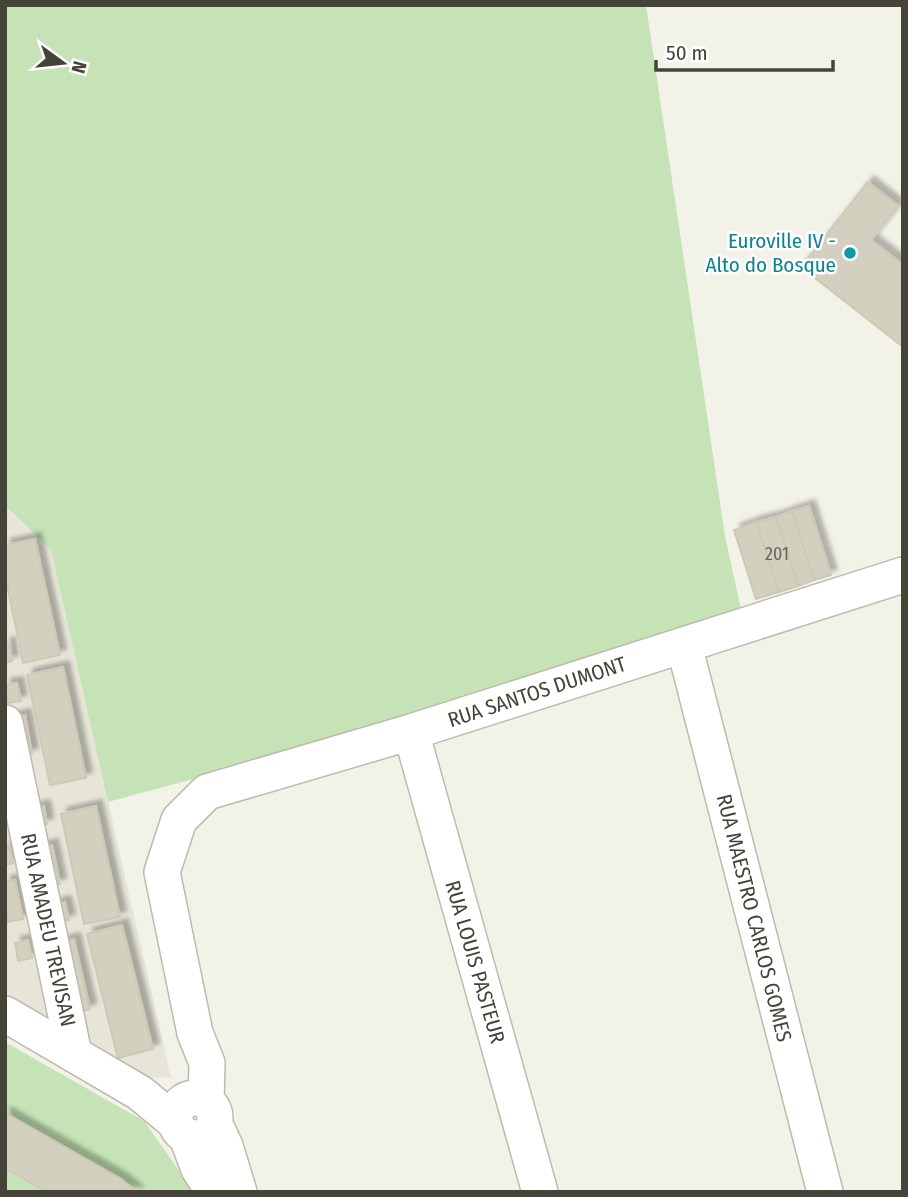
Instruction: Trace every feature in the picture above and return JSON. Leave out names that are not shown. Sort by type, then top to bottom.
[{"type":"street","name":"RUA SANTOS DUMONT","points":[[193,1117],[207,1063],[195,1034],[162,872],[179,820],[207,792],[411,732],[903,575]]},
{"type":"street","name":"RUA MAESTRO CARLOS GOMES","points":[[684,645],[825,1192]]},
{"type":"street","name":"RUA AMADEU TREVISAN","points":[[5,723],[74,1054]]},
{"type":"street","name":"RUA LOUIS PASTEUR","points":[[411,732],[540,1192]]},
{"type":"street","points":[[5,1014],[140,1093],[193,1117],[225,1146],[239,1192]]},
{"type":"street","points":[[193,1117],[199,1169],[214,1192]]},
{"type":"shaded area","points":[[8,506],[51,550],[171,1078],[127,1077],[5,1005],[5,507]]},
{"type":"green space","points":[[5,5],[646,5],[725,536],[742,614],[307,748],[108,802],[51,550],[5,505]]},
{"type":"green space","points":[[5,1042],[144,1121],[185,1179],[191,1192],[5,1192]]},
{"type":"building","name":"Euroville IV - Alto do Bosque","points":[[868,182],[898,206],[871,240],[903,265],[903,347],[801,267]]},
{"type":"building","points":[[809,506],[831,575],[814,580],[792,511]]},
{"type":"building","points":[[792,511],[814,580],[798,586],[776,517]]},
{"type":"building","points":[[776,517],[798,586],[779,592],[756,522]]},
{"type":"building","points":[[756,522],[779,592],[756,599],[734,530]]},
{"type":"building","points":[[35,539],[60,655],[23,663],[5,575],[5,545]]},
{"type":"building","points":[[9,643],[12,661],[5,663],[5,644]]},
{"type":"building","points":[[63,667],[86,778],[50,785],[27,675]]},
{"type":"building","points":[[17,683],[21,701],[7,703],[5,685]]},
{"type":"building","points":[[25,715],[32,754],[17,757],[10,718]]},
{"type":"building","points":[[44,806],[47,824],[34,827],[31,809]]},
{"type":"building","points":[[96,806],[120,917],[84,924],[61,814]]},
{"type":"building","points":[[52,845],[60,884],[45,886],[37,848]]},
{"type":"building","points":[[5,846],[9,846],[13,863],[5,865]]},
{"type":"building","points":[[15,880],[23,919],[8,922],[5,882]]},
{"type":"building","points":[[65,902],[69,920],[55,923],[52,905]]},
{"type":"building","points":[[122,925],[153,1049],[118,1058],[87,934]]},
{"type":"building","points":[[74,939],[90,1009],[76,1013],[59,943]]},
{"type":"building","points":[[28,940],[32,958],[18,961],[15,943]]},
{"type":"building","points":[[5,1113],[121,1179],[137,1192],[47,1192],[5,1168]]},
{"type":"place","name":"Euroville IV - Alto do Bosque","points":[[850,253]]}]
